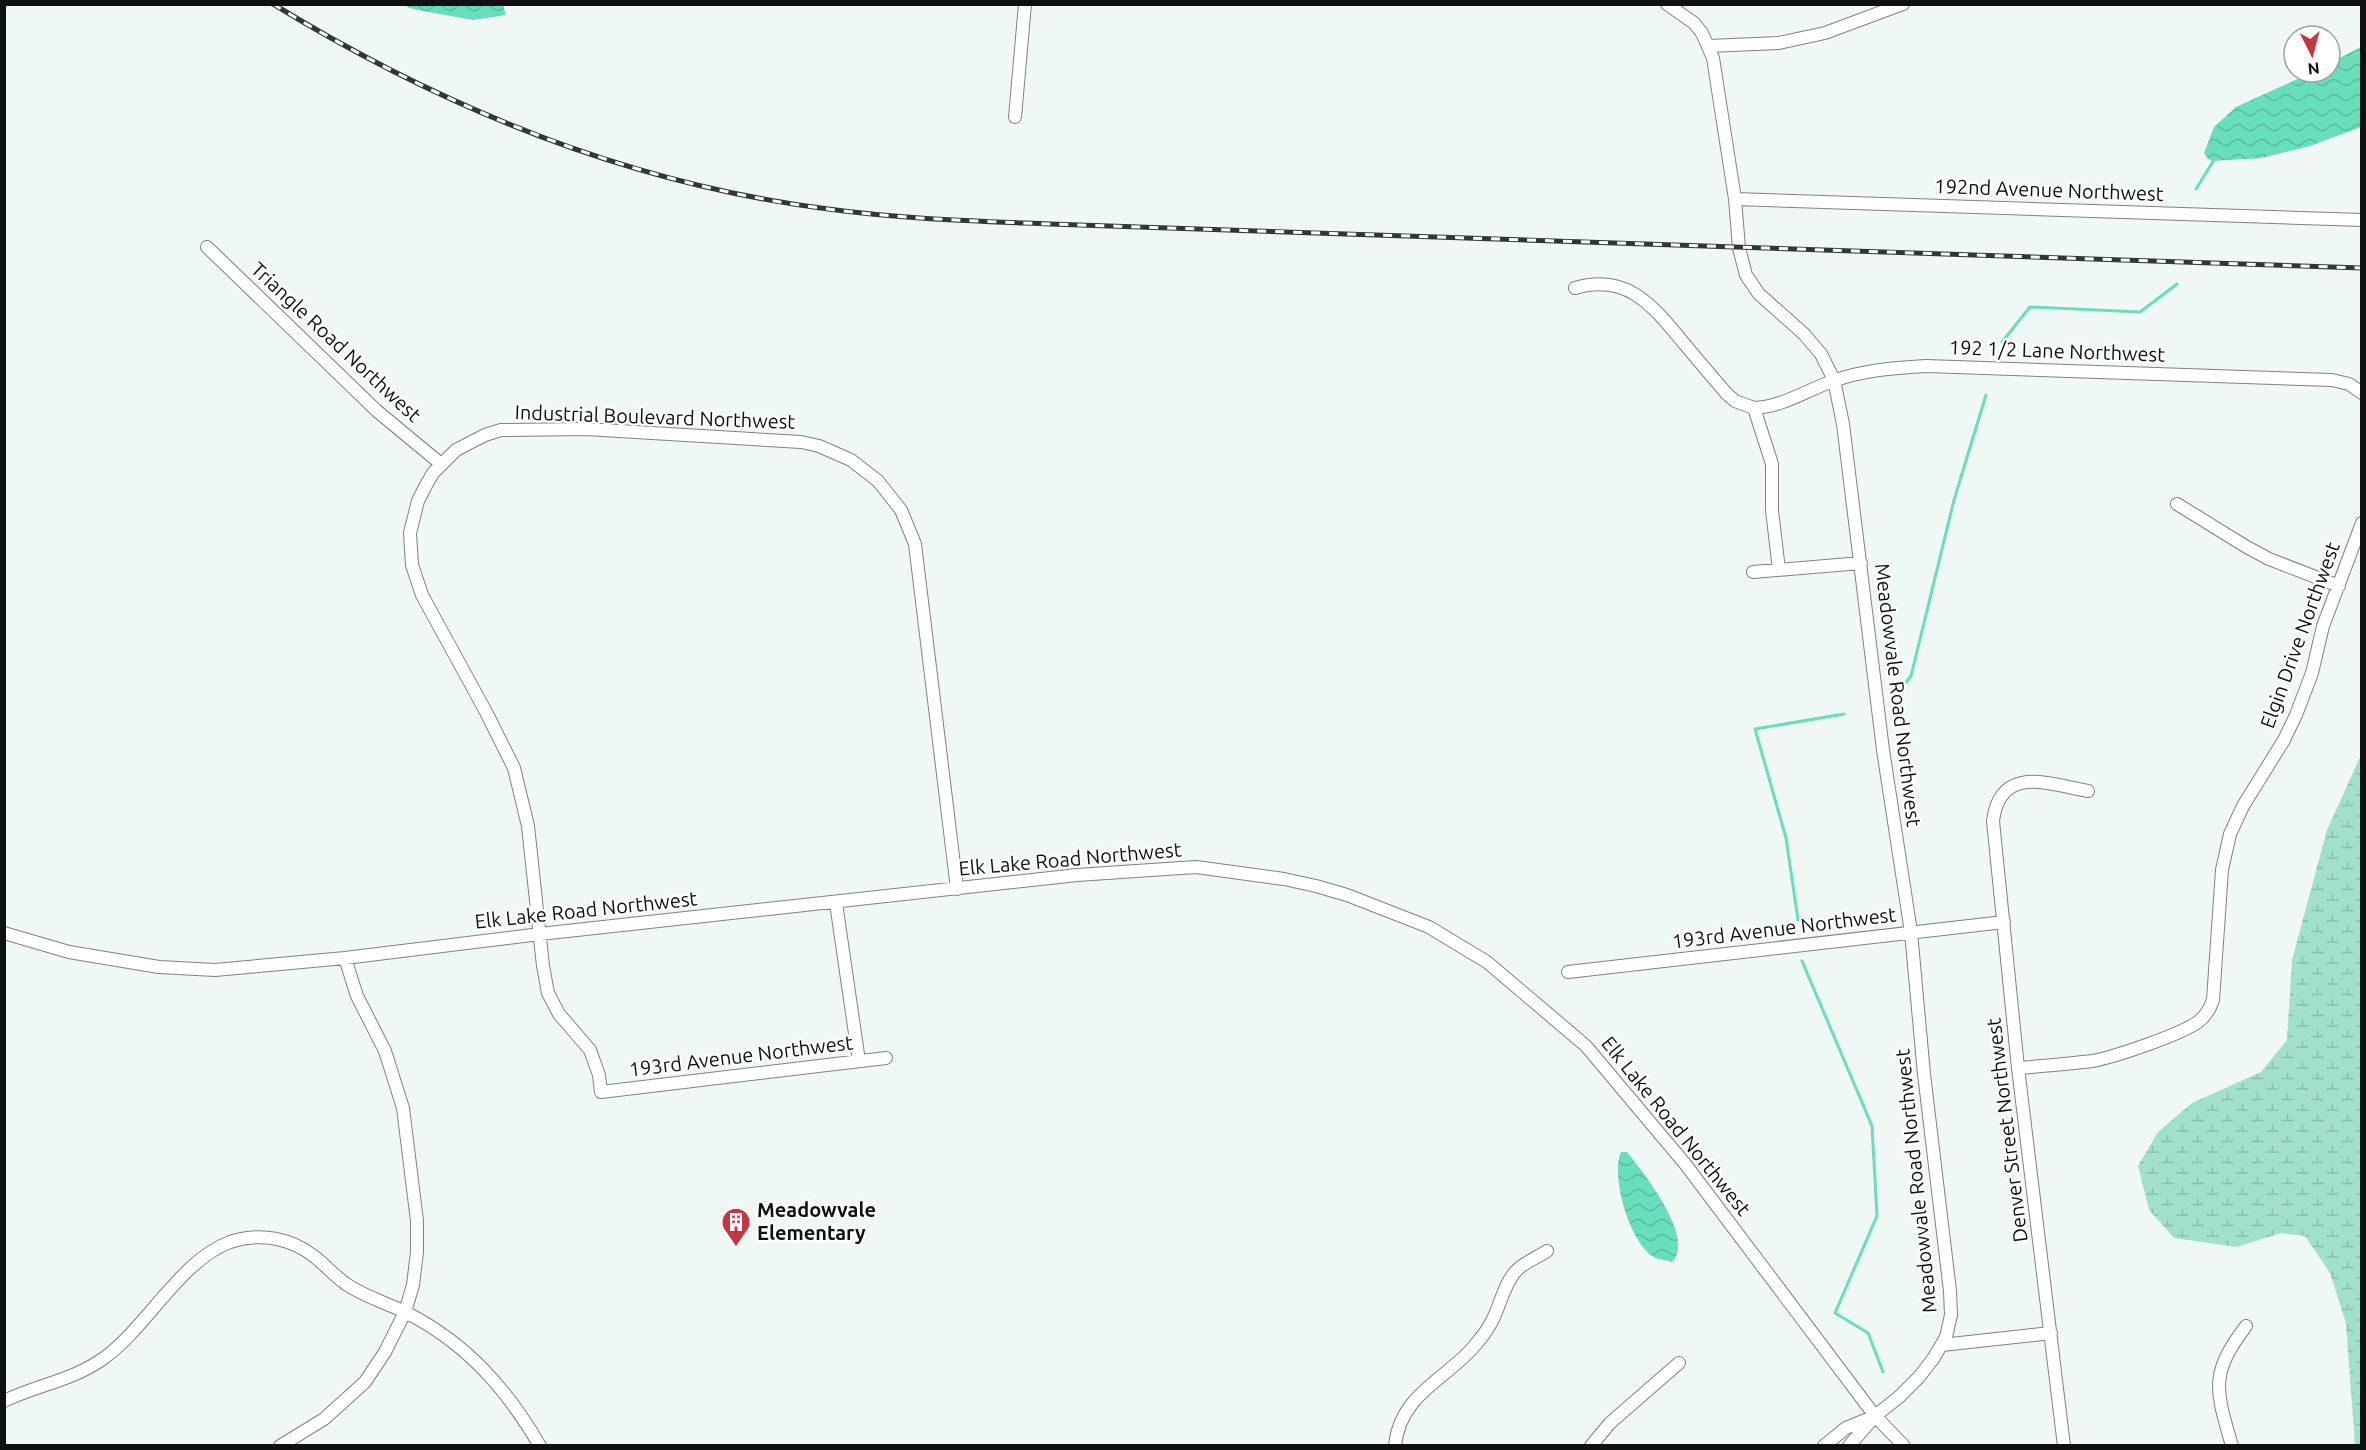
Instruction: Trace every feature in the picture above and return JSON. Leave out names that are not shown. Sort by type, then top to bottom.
[{"type":"street","points":[[1015,117],[1025,4]]},
{"type":"street","name":"Meadowvale Road Northwest","points":[[1667,4],[1695,24],[1709,46],[1716,68],[1735,200],[1739,248],[1746,275],[1759,294],[1814,344],[1834,380],[1843,424],[1883,750],[1911,932],[1924,1074],[1951,1315],[1942,1345],[1919,1377],[1875,1416]]},
{"type":"street","points":[[1709,46],[1779,43],[1825,33],[1903,4]]},
{"type":"street","name":"192nd Avenue Northwest","points":[[1735,200],[2361,220]]},
{"type":"street","name":"Triangle Road Northwest","points":[[207,247],[377,411],[441,464]]},
{"type":"street","points":[[1575,288],[1598,283],[1622,287],[1634,293],[1656,311],[1727,394],[1735,401],[1754,408],[1772,464],[1772,510],[1779,570]]},
{"type":"street","name":"192 1/2 Lane Northwest","points":[[1754,408],[1780,404],[1834,380],[1871,370],[1926,366],[2332,380],[2349,384],[2361,393]]},
{"type":"street","name":"Industrial Boulevard Northwest","points":[[601,1092],[599,1075],[590,1050],[559,1014],[548,993],[528,826],[514,768],[486,711],[422,595],[412,565],[410,533],[413,517],[425,487],[441,464],[456,450],[485,435],[501,430],[543,429],[685,434],[801,442],[835,452],[865,470],[878,481],[901,510],[915,544],[957,889]]},
{"type":"street","points":[[2177,504],[2253,550],[2339,586]]},
{"type":"street","name":"Elgin Drive Northwest","points":[[2018,1068],[2092,1060],[2120,1054],[2186,1029],[2197,1023],[2210,1009],[2213,1000],[2222,870],[2230,834],[2243,806],[2284,740],[2296,715],[2312,673],[2323,626],[2361,523]]},
{"type":"street","points":[[1753,572],[1861,563]]},
{"type":"street","name":"Denver Street Northwest","points":[[2064,1446],[2018,1068],[1993,821],[1999,799],[2012,786],[2028,781],[2088,791]]},
{"type":"street","name":"Elk Lake Road Northwest","points":[[4,933],[69,952],[159,967],[215,970],[345,958],[540,934],[1077,875],[1196,867],[1284,879],[1316,886],[1347,895],[1429,927],[1487,962],[1586,1046],[1686,1165],[1875,1416],[1904,1446]]},
{"type":"street","points":[[836,903],[858,1061]]},
{"type":"street","name":"193rd Avenue Northwest","points":[[1568,972],[2004,922]]},
{"type":"street","points":[[280,1446],[324,1419],[353,1395],[375,1368],[405,1312],[412,1285],[418,1237],[404,1115],[385,1051],[357,996],[345,958]]},
{"type":"street","name":"193rd Avenue Northwest","points":[[601,1092],[886,1058]]},
{"type":"street","points":[[4,1401],[77,1374],[104,1358],[129,1336],[203,1258],[216,1249],[242,1239],[268,1237],[293,1243],[305,1250],[346,1284],[433,1327],[472,1357],[495,1380],[515,1406],[540,1446]]},
{"type":"street","points":[[1395,1446],[1396,1437],[1407,1411],[1422,1390],[1459,1362],[1475,1345],[1491,1323],[1516,1271],[1547,1251]]},
{"type":"street","points":[[2232,1446],[2219,1398],[2218,1375],[2226,1355],[2246,1326]]},
{"type":"street","points":[[1942,1345],[2051,1333]]},
{"type":"street","points":[[1591,1446],[1610,1423],[1679,1363]]},
{"type":"street","points":[[1824,1446],[1846,1428],[1875,1416]]},
{"type":"street","points":[[1849,1446],[1875,1416]]},
{"type":"green space","points":[[2361,755],[2362,1445],[2355,1446],[2346,1323],[2330,1273],[2305,1236],[2281,1233],[2237,1247],[2174,1238],[2149,1210],[2138,1166],[2158,1132],[2192,1103],[2261,1072],[2287,1040],[2292,960],[2327,830]]},
{"type":"water","points":[[404,5],[503,5],[506,15],[473,20],[412,9]]},
{"type":"water","points":[[2361,47],[2361,127],[2310,146],[2261,158],[2212,161],[2207,158],[2204,153],[2214,127],[2236,107],[2287,84],[2342,84],[2342,57]]},
{"type":"water","points":[[1621,1152],[1627,1152],[1644,1174],[1673,1222],[1678,1251],[1672,1262],[1656,1258],[1645,1250],[1630,1224],[1624,1209],[1618,1177]]},
{"type":"waterway","points":[[2196,189],[2214,160]]},
{"type":"waterway","points":[[2002,342],[2030,307],[2140,312],[2177,284]]},
{"type":"waterway","points":[[1892,700],[1911,676],[1954,500],[1986,395]]},
{"type":"waterway","points":[[1798,920],[1786,838],[1755,729],[1844,714]]},
{"type":"waterway","points":[[1802,961],[1872,1126],[1877,1216],[1835,1313],[1868,1333],[1883,1372]]},
{"type":"railway","points":[[273,4],[338,42],[404,76],[471,108],[540,136],[610,161],[682,181],[754,197],[828,209],[967,221],[2362,268]]},
{"type":"place","name":"Meadowvale Elementary","points":[[736,1248]]}]
